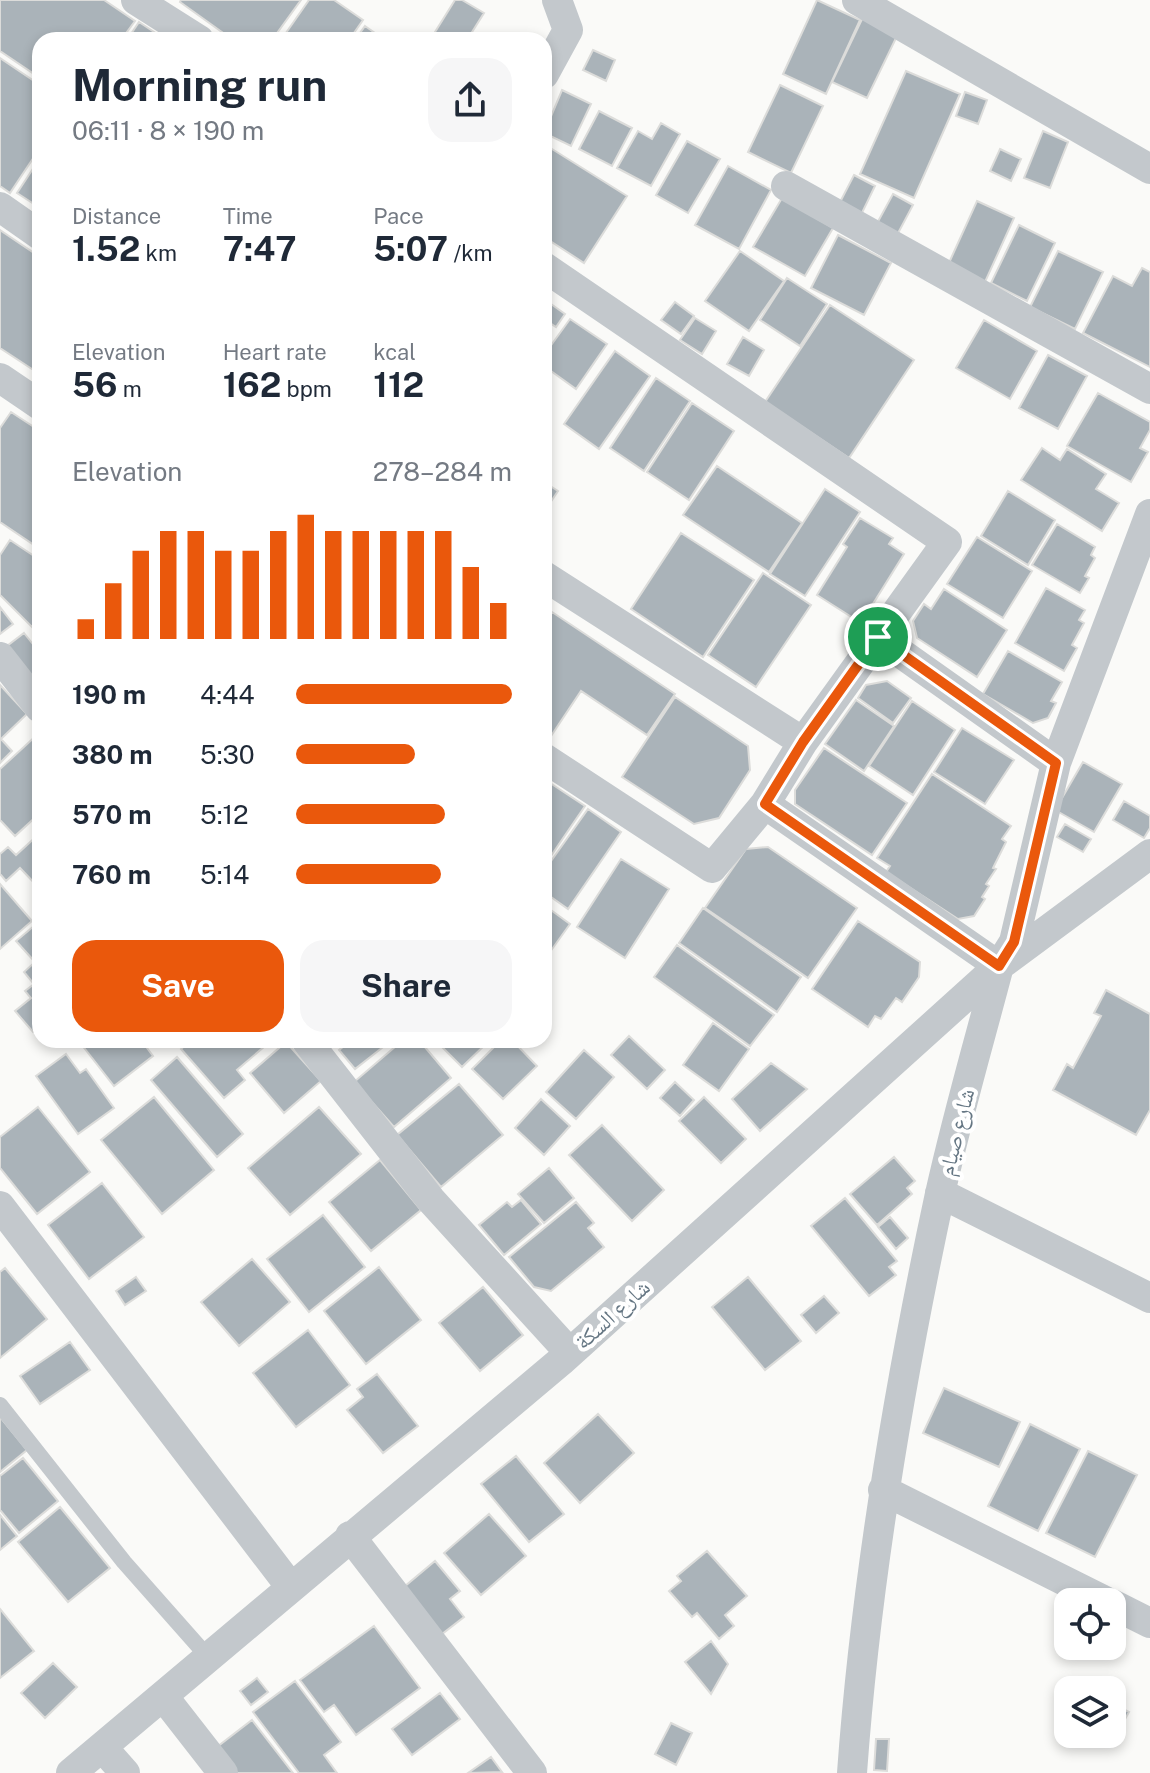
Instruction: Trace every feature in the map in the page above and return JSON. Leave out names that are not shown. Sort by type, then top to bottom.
[{"type":"street","points":[[136,0],[186,32]]},
{"type":"street","points":[[552,59],[568,30],[557,0]]},
{"type":"street","points":[[857,0],[1150,169]]},
{"type":"street","points":[[786,186],[1150,389]]},
{"type":"street","points":[[0,207],[32,229]]},
{"type":"street","points":[[552,272],[947,542],[803,742],[765,804],[712,868],[552,763]]},
{"type":"street","points":[[0,378],[32,400]]},
{"type":"street","name":"شارع صيام","points":[[852,1773],[859,1680],[883,1490],[940,1193],[999,966],[1014,942],[1056,763],[1150,514]]},
{"type":"street","points":[[552,581],[803,742]]},
{"type":"street","points":[[878,637],[1056,763]]},
{"type":"street","points":[[0,657],[32,698]]},
{"type":"street","points":[[765,804],[999,966]]},
{"type":"street","name":"شارع السكة","points":[[71,1773],[569,1352],[999,966],[1150,855]]},
{"type":"street","points":[[312,1048],[431,1200],[569,1352]]},
{"type":"street","points":[[940,1193],[1150,1298]]},
{"type":"street","points":[[0,1206],[290,1586]]},
{"type":"street","points":[[883,1490],[1080,1588]]},
{"type":"street","points":[[350,1536],[532,1773]]},
{"type":"street","points":[[1126,1611],[1150,1623]]},
{"type":"street","points":[[163,1696],[223,1773]]},
{"type":"street","points":[[102,1747],[125,1773]]},
{"type":"lane","points":[[0,1405],[124,1562],[208,1657]]},
{"type":"building","points":[[0,0],[104,0],[135,21],[127,32],[32,32],[32,73],[0,51]]},
{"type":"building","points":[[301,0],[278,32],[222,32],[180,2]]},
{"type":"building","points":[[309,0],[334,0],[363,20],[355,32],[287,32]]},
{"type":"building","points":[[455,0],[462,0],[484,13],[472,32],[435,32]]},
{"type":"building","points":[[817,0],[860,20],[826,94],[783,74]]},
{"type":"building","points":[[863,17],[898,34],[867,98],[832,82]]},
{"type":"building","points":[[139,22],[154,32],[132,32]]},
{"type":"building","points":[[593,50],[615,60],[606,81],[583,70]]},
{"type":"building","points":[[0,58],[32,80],[32,160],[10,193],[0,186]]},
{"type":"building","points":[[906,71],[960,94],[914,198],[860,174]]},
{"type":"building","points":[[780,85],[823,106],[791,173],[748,152]]},
{"type":"building","points":[[562,90],[591,104],[571,146],[552,137],[552,114]]},
{"type":"building","points":[[965,92],[987,100],[978,124],[956,116]]},
{"type":"building","points":[[599,111],[632,128],[612,166],[579,149]]},
{"type":"building","points":[[661,123],[680,134],[651,186],[617,168],[638,131],[652,139]]},
{"type":"building","points":[[1043,131],[1068,142],[1050,188],[1024,178]]},
{"type":"building","points":[[687,141],[720,159],[688,213],[656,195]]},
{"type":"building","points":[[552,149],[627,196],[584,263],[552,242]]},
{"type":"building","points":[[1000,149],[1021,159],[1011,181],[990,171]]},
{"type":"building","points":[[728,166],[771,190],[739,249],[695,225]]},
{"type":"building","points":[[32,170],[32,203],[17,193]]},
{"type":"building","points":[[854,175],[875,186],[860,217],[838,206]]},
{"type":"building","points":[[893,194],[913,205],[896,237],[875,227]]},
{"type":"building","points":[[782,198],[833,228],[805,276],[753,247]]},
{"type":"building","points":[[977,201],[1014,218],[985,282],[948,265]]},
{"type":"building","points":[[1019,225],[1055,243],[1027,301],[991,283]]},
{"type":"building","points":[[0,230],[32,252],[32,369],[0,348]]},
{"type":"building","points":[[838,235],[891,263],[864,315],[811,288]]},
{"type":"building","points":[[740,251],[784,281],[749,331],[705,301]]},
{"type":"building","points":[[1058,251],[1103,272],[1075,329],[1030,307]]},
{"type":"building","points":[[1142,268],[1150,272],[1150,367],[1083,333],[1113,276],[1132,286]]},
{"type":"building","points":[[787,278],[827,304],[800,346],[760,320]]},
{"type":"building","points":[[675,302],[694,316],[681,334],[661,320]]},
{"type":"building","points":[[552,305],[565,314],[556,327],[552,324]]},
{"type":"building","points":[[830,305],[914,360],[849,458],[765,402]]},
{"type":"building","points":[[695,318],[716,331],[702,354],[680,340]]},
{"type":"building","points":[[570,319],[607,344],[576,389],[552,372],[552,344]]},
{"type":"building","points":[[984,320],[1037,351],[1010,399],[956,368]]},
{"type":"building","points":[[743,337],[764,350],[749,376],[727,364]]},
{"type":"building","points":[[615,351],[650,376],[599,449],[564,424]]},
{"type":"building","points":[[1048,355],[1087,376],[1058,429],[1019,408]]},
{"type":"building","points":[[656,378],[690,401],[644,471],[610,448]]},
{"type":"building","points":[[1098,393],[1150,422],[1150,430],[1140,448],[1148,452],[1131,482],[1067,446]]},
{"type":"building","points":[[692,403],[734,431],[689,500],[647,472]]},
{"type":"building","points":[[11,412],[32,426],[32,544],[0,522],[0,428]]},
{"type":"building","points":[[1042,448],[1060,460],[1067,449],[1106,474],[1096,489],[1119,503],[1102,531],[1021,480]]},
{"type":"building","points":[[717,466],[802,523],[769,572],[683,515]]},
{"type":"building","points":[[825,489],[860,512],[805,596],[770,574]]},
{"type":"building","points":[[1008,491],[1055,520],[1028,565],[981,536]]},
{"type":"building","points":[[860,518],[893,538],[889,544],[904,554],[861,623],[817,595],[847,547],[843,544]]},
{"type":"building","points":[[1057,524],[1095,547],[1091,555],[1095,558],[1085,576],[1089,578],[1080,593],[1032,565]]},
{"type":"building","points":[[681,533],[754,580],[703,657],[631,609]]},
{"type":"building","points":[[977,537],[1032,571],[1003,618],[947,584]]},
{"type":"building","points":[[10,540],[32,555],[32,627],[0,595],[0,555]]},
{"type":"building","points":[[763,573],[811,605],[756,687],[708,655]]},
{"type":"building","points":[[1046,588],[1085,610],[1079,620],[1084,623],[1072,645],[1077,648],[1064,671],[1015,643]]},
{"type":"building","points":[[944,589],[1007,630],[977,677],[917,638],[913,621],[924,604],[931,609]]},
{"type":"building","points":[[0,607],[13,624],[0,634]]},
{"type":"building","points":[[552,612],[675,694],[647,735],[581,691],[552,734]]},
{"type":"building","points":[[24,633],[32,643],[32,679],[7,646]]},
{"type":"building","points":[[1008,651],[1062,682],[1051,701],[1056,703],[1048,718],[1033,723],[983,694]]},
{"type":"building","points":[[887,681],[911,698],[893,723],[858,698],[866,685]]},
{"type":"building","points":[[0,685],[27,714],[1,739],[12,751],[0,763]]},
{"type":"building","points":[[675,697],[748,746],[750,770],[719,818],[694,824],[622,777]]},
{"type":"building","points":[[856,700],[894,726],[864,771],[825,744]]},
{"type":"building","points":[[912,701],[955,730],[913,795],[869,766]]},
{"type":"building","points":[[962,728],[1014,760],[985,804],[934,772]]},
{"type":"building","points":[[32,739],[32,820],[15,836],[0,820],[0,769]]},
{"type":"building","points":[[824,748],[907,803],[872,855],[795,804],[795,790]]},
{"type":"building","points":[[1083,762],[1122,784],[1094,832],[1055,810]]},
{"type":"building","points":[[932,774],[1011,826],[1002,839],[1006,842],[993,868],[996,869],[986,884],[989,886],[982,897],[985,899],[974,916],[958,919],[886,872],[890,866],[877,858]]},
{"type":"building","points":[[552,784],[585,806],[552,854]]},
{"type":"building","points":[[1124,801],[1150,816],[1150,828],[1144,838],[1113,820]]},
{"type":"building","points":[[588,809],[621,832],[568,909],[552,898],[552,860]]},
{"type":"building","points":[[1065,824],[1091,839],[1083,852],[1057,837]]},
{"type":"building","points":[[32,840],[32,881],[20,868],[6,881],[0,874],[0,854],[8,847],[16,855]]},
{"type":"building","points":[[768,847],[857,908],[808,978],[705,908],[746,849]]},
{"type":"building","points":[[621,859],[669,889],[625,958],[577,927]]},
{"type":"building","points":[[0,884],[32,921],[0,949]]},
{"type":"building","points":[[703,908],[801,977],[777,1012],[679,943]]},
{"type":"building","points":[[552,911],[570,924],[552,949]]},
{"type":"building","points":[[858,921],[920,962],[919,977],[902,1002],[896,998],[881,1019],[875,1016],[868,1027],[812,989]]},
{"type":"building","points":[[32,928],[32,959],[16,941]]},
{"type":"building","points":[[677,945],[774,1015],[750,1046],[654,977]]},
{"type":"building","points":[[32,965],[32,982],[24,972]]},
{"type":"building","points":[[32,986],[32,1031],[15,1011],[31,998],[25,991]]},
{"type":"building","points":[[1106,990],[1150,1014],[1150,1110],[1136,1135],[1053,1090],[1067,1064],[1073,1068],[1101,1016],[1094,1013]]},
{"type":"building","points":[[713,1023],[749,1049],[719,1091],[683,1065]]},
{"type":"building","points":[[629,1036],[665,1070],[647,1089],[611,1055]]},
{"type":"building","points":[[84,1048],[147,1048],[153,1056],[114,1086]]},
{"type":"building","points":[[263,1048],[237,1070],[245,1080],[224,1098],[181,1049]]},
{"type":"building","points":[[279,1048],[291,1048],[321,1081],[284,1113],[250,1073]]},
{"type":"building","points":[[342,1048],[382,1048],[355,1069],[339,1050]]},
{"type":"building","points":[[394,1048],[426,1048],[451,1078],[394,1127],[354,1082]]},
{"type":"building","points":[[443,1048],[482,1048],[462,1067]]},
{"type":"building","points":[[493,1048],[520,1048],[537,1066],[503,1099],[472,1069]]},
{"type":"building","points":[[584,1050],[614,1077],[576,1119],[546,1092]]},
{"type":"building","points":[[66,1054],[80,1073],[86,1069],[114,1108],[78,1134],[36,1076]]},
{"type":"building","points":[[177,1057],[243,1134],[217,1157],[151,1080]]},
{"type":"building","points":[[771,1063],[807,1089],[760,1131],[732,1099]]},
{"type":"building","points":[[675,1082],[694,1100],[680,1116],[660,1098]]},
{"type":"building","points":[[459,1084],[503,1135],[441,1187],[397,1135]]},
{"type":"building","points":[[154,1097],[214,1170],[162,1214],[101,1140]]},
{"type":"building","points":[[704,1097],[746,1139],[721,1163],[679,1121]]},
{"type":"building","points":[[541,1099],[570,1126],[544,1155],[515,1128]]},
{"type":"building","points":[[38,1107],[90,1172],[37,1214],[0,1168],[0,1137]]},
{"type":"building","points":[[319,1107],[361,1154],[290,1215],[248,1168]]},
{"type":"building","points":[[602,1125],[664,1190],[632,1221],[569,1155]]},
{"type":"building","points":[[894,1157],[915,1181],[907,1188],[912,1194],[877,1225],[850,1194]]},
{"type":"building","points":[[380,1160],[421,1210],[371,1251],[329,1202]]},
{"type":"building","points":[[549,1168],[574,1198],[544,1223],[518,1194]]},
{"type":"building","points":[[102,1183],[144,1237],[89,1279],[48,1225]]},
{"type":"building","points":[[845,1198],[897,1261],[889,1267],[896,1275],[869,1296],[811,1226]]},
{"type":"building","points":[[521,1200],[541,1224],[504,1255],[479,1225],[507,1202],[512,1207]]},
{"type":"building","points":[[576,1202],[594,1223],[588,1228],[604,1247],[551,1291],[534,1287],[509,1257]]},
{"type":"building","points":[[323,1215],[365,1267],[309,1312],[267,1259]]},
{"type":"building","points":[[890,1217],[908,1238],[896,1249],[878,1227]]},
{"type":"building","points":[[252,1259],[290,1302],[239,1346],[201,1302]]},
{"type":"building","points":[[379,1267],[421,1320],[366,1364],[324,1311]]},
{"type":"building","points":[[5,1268],[47,1319],[0,1358],[0,1272]]},
{"type":"building","points":[[136,1277],[146,1291],[125,1305],[116,1291]]},
{"type":"building","points":[[748,1277],[801,1341],[765,1370],[712,1307]]},
{"type":"building","points":[[483,1287],[523,1335],[480,1371],[439,1323]]},
{"type":"building","points":[[824,1296],[839,1313],[816,1333],[801,1315]]},
{"type":"building","points":[[308,1330],[350,1385],[296,1427],[253,1373]]},
{"type":"building","points":[[70,1342],[90,1370],[40,1404],[20,1376]]},
{"type":"building","points":[[377,1374],[418,1426],[383,1453],[347,1410],[363,1397],[357,1389]]},
{"type":"building","points":[[944,1388],[1020,1422],[999,1467],[923,1433]]},
{"type":"building","points":[[598,1414],[634,1453],[580,1503],[544,1463]]},
{"type":"building","points":[[0,1417],[27,1450],[0,1472]]},
{"type":"building","points":[[1030,1424],[1080,1449],[1038,1531],[988,1506]]},
{"type":"building","points":[[1088,1451],[1137,1475],[1095,1557],[1046,1533]]},
{"type":"building","points":[[516,1456],[564,1514],[529,1542],[481,1484]]},
{"type":"building","points":[[23,1458],[58,1501],[19,1533],[0,1510],[0,1476]]},
{"type":"building","points":[[60,1507],[110,1568],[68,1602],[18,1542]]},
{"type":"building","points":[[489,1514],[526,1556],[481,1595],[444,1553]]},
{"type":"building","points":[[0,1515],[17,1536],[0,1550]]},
{"type":"building","points":[[707,1551],[747,1596],[725,1615],[734,1626],[719,1639],[697,1613],[692,1617],[669,1591],[681,1581],[677,1576]]},
{"type":"building","points":[[435,1561],[460,1591],[450,1599],[464,1617],[442,1634],[404,1587]]},
{"type":"building","points":[[0,1609],[34,1651],[0,1678]]},
{"type":"building","points":[[374,1626],[420,1688],[356,1735],[334,1705],[324,1712],[300,1680]]},
{"type":"building","points":[[711,1641],[728,1664],[711,1694],[685,1662]]},
{"type":"building","points":[[53,1663],[77,1687],[45,1718],[21,1693]]},
{"type":"building","points":[[257,1678],[268,1692],[251,1705],[240,1691]]},
{"type":"building","points":[[295,1681],[341,1742],[324,1755],[337,1773],[299,1773],[253,1712]]},
{"type":"building","points":[[440,1693],[460,1719],[412,1755],[392,1729]]},
{"type":"building","points":[[252,1720],[293,1773],[237,1773],[217,1747]]},
{"type":"building","points":[[671,1723],[692,1733],[676,1765],[655,1754]]},
{"type":"building","points":[[876,1739],[889,1739],[887,1771],[874,1770]]},
{"type":"building","points":[[491,1757],[502,1772],[468,1773]]},
{"type":"route","points":[[878,637],[1056,763],[1014,942],[999,966],[765,804],[803,742],[878,637]]}]
